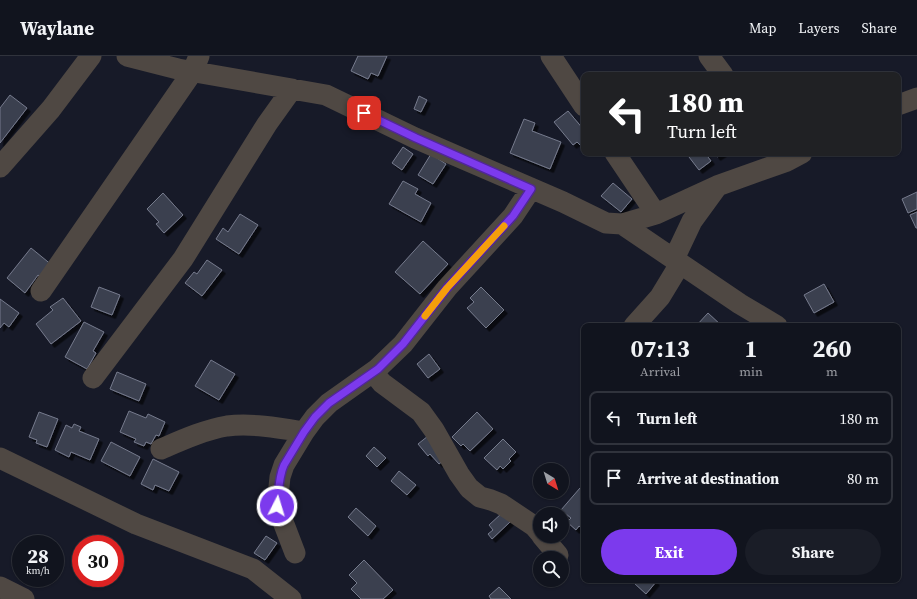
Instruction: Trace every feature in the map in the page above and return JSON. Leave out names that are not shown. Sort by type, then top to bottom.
[{"type":"street","points":[[0,167],[51,109],[91,56]]},
{"type":"street","points":[[127,56],[178,69],[196,64],[292,89],[326,95],[416,138],[606,223],[622,224],[656,214],[790,156]]},
{"type":"street","points":[[551,56],[581,101]]},
{"type":"street","points":[[709,56],[721,72]]},
{"type":"street","points":[[41,291],[196,64]]},
{"type":"street","points":[[93,378],[182,259],[267,124],[292,89]]},
{"type":"street","points":[[901,104],[917,98]]},
{"type":"street","points":[[617,156],[656,214]]},
{"type":"street","points":[[637,323],[660,297],[677,261],[692,221],[718,186]]},
{"type":"street","points":[[295,553],[277,506],[281,471],[304,432],[315,417],[329,403],[378,369],[403,344],[447,288],[513,216],[531,189]]},
{"type":"street","points":[[622,224],[740,304],[772,323]]},
{"type":"street","points":[[378,369],[377,377],[382,383],[421,412],[434,430],[459,474],[469,488],[480,497],[501,504],[533,525]]},
{"type":"street","points":[[161,449],[196,434],[228,426],[278,428],[304,432]]},
{"type":"street","points":[[0,458],[136,524],[254,569],[291,599]]},
{"type":"street","points":[[548,543],[555,551]]},
{"type":"street","points":[[0,587],[24,599]]},
{"type":"building","points":[[358,56],[387,56],[378,76],[371,73],[368,79],[351,71]]},
{"type":"building","points":[[10,95],[27,108],[0,143],[0,108]]},
{"type":"building","points":[[419,96],[427,100],[421,112],[414,109]]},
{"type":"building","points":[[568,111],[581,126],[581,146],[577,142],[573,145],[554,122]]},
{"type":"building","points":[[524,119],[535,123],[532,131],[561,142],[550,169],[510,153]]},
{"type":"building","points":[[403,147],[413,154],[402,170],[392,163]]},
{"type":"building","points":[[431,154],[446,164],[433,184],[418,175]]},
{"type":"building","points":[[707,156],[711,161],[699,170],[689,157]]},
{"type":"building","points":[[403,181],[418,189],[415,194],[431,203],[421,222],[389,204]]},
{"type":"building","points":[[613,183],[632,199],[621,212],[601,196]]},
{"type":"building","points":[[917,192],[917,209],[908,213],[902,199]]},
{"type":"building","points":[[163,193],[183,215],[164,233],[156,224],[159,222],[147,209]]},
{"type":"building","points":[[917,212],[917,228],[916,228],[910,215]]},
{"type":"building","points":[[240,214],[258,225],[239,254],[216,239],[223,228],[228,232]]},
{"type":"building","points":[[423,241],[448,264],[420,294],[395,272]]},
{"type":"building","points":[[31,248],[53,266],[43,279],[38,275],[25,293],[7,278]]},
{"type":"building","points":[[207,260],[222,270],[202,296],[185,283],[194,272],[197,274]]},
{"type":"building","points":[[824,284],[834,302],[814,313],[804,295]]},
{"type":"building","points":[[99,287],[120,295],[112,315],[91,307]]},
{"type":"building","points":[[481,287],[504,310],[486,328],[467,308],[474,302],[470,298]]},
{"type":"building","points":[[63,298],[81,321],[51,344],[36,324],[53,310],[50,307]]},
{"type":"building","points":[[0,299],[19,313],[9,327],[4,323],[0,328]]},
{"type":"building","points":[[708,313],[719,323],[699,323]]},
{"type":"building","points":[[84,322],[104,332],[93,351],[96,353],[87,369],[65,357]]},
{"type":"building","points":[[429,354],[440,369],[428,378],[417,364]]},
{"type":"building","points":[[211,360],[235,374],[219,400],[195,386]]},
{"type":"building","points":[[117,372],[146,384],[139,401],[110,389]]},
{"type":"building","points":[[129,411],[146,418],[148,414],[165,422],[159,436],[156,435],[151,444],[146,442],[144,446],[134,442],[136,439],[120,432]]},
{"type":"building","points":[[39,412],[58,419],[47,447],[36,443],[37,440],[29,437]]},
{"type":"building","points":[[477,412],[493,429],[470,451],[463,444],[461,446],[452,437]]},
{"type":"building","points":[[74,424],[81,427],[79,431],[99,439],[90,460],[71,452],[69,457],[55,450],[66,425],[72,428]]},
{"type":"building","points":[[428,436],[446,458],[439,464],[430,454],[428,456],[418,444]]},
{"type":"building","points":[[503,439],[516,452],[509,459],[511,461],[503,469],[500,466],[497,470],[484,458]]},
{"type":"building","points":[[111,442],[140,457],[130,476],[101,461]]},
{"type":"building","points":[[374,447],[386,458],[377,467],[366,456]]},
{"type":"building","points":[[153,459],[179,472],[169,491],[155,485],[153,490],[141,484]]},
{"type":"building","points":[[399,471],[416,485],[407,495],[391,481]]},
{"type":"building","points":[[580,488],[581,528],[579,526],[576,530],[569,524],[569,520],[571,518],[569,516],[569,507],[564,507]]},
{"type":"building","points":[[356,508],[376,526],[368,536],[348,517]]},
{"type":"building","points":[[502,513],[510,522],[492,539],[488,534],[493,530],[489,525]]},
{"type":"building","points":[[266,536],[277,543],[265,560],[254,553]]},
{"type":"building","points":[[364,560],[393,590],[383,599],[361,599],[351,589],[357,583],[349,575]]},
{"type":"building","points":[[634,583],[655,583],[646,594]]},
{"type":"building","points":[[499,587],[511,599],[491,599],[489,596]]},
{"type":"slow traffic","points":[[425,316],[447,288],[504,226]]},
{"type":"route","points":[[277,506],[281,471],[304,432],[315,417],[329,403],[378,369],[403,344],[447,288],[513,216],[531,189],[416,138],[364,113]]}]
